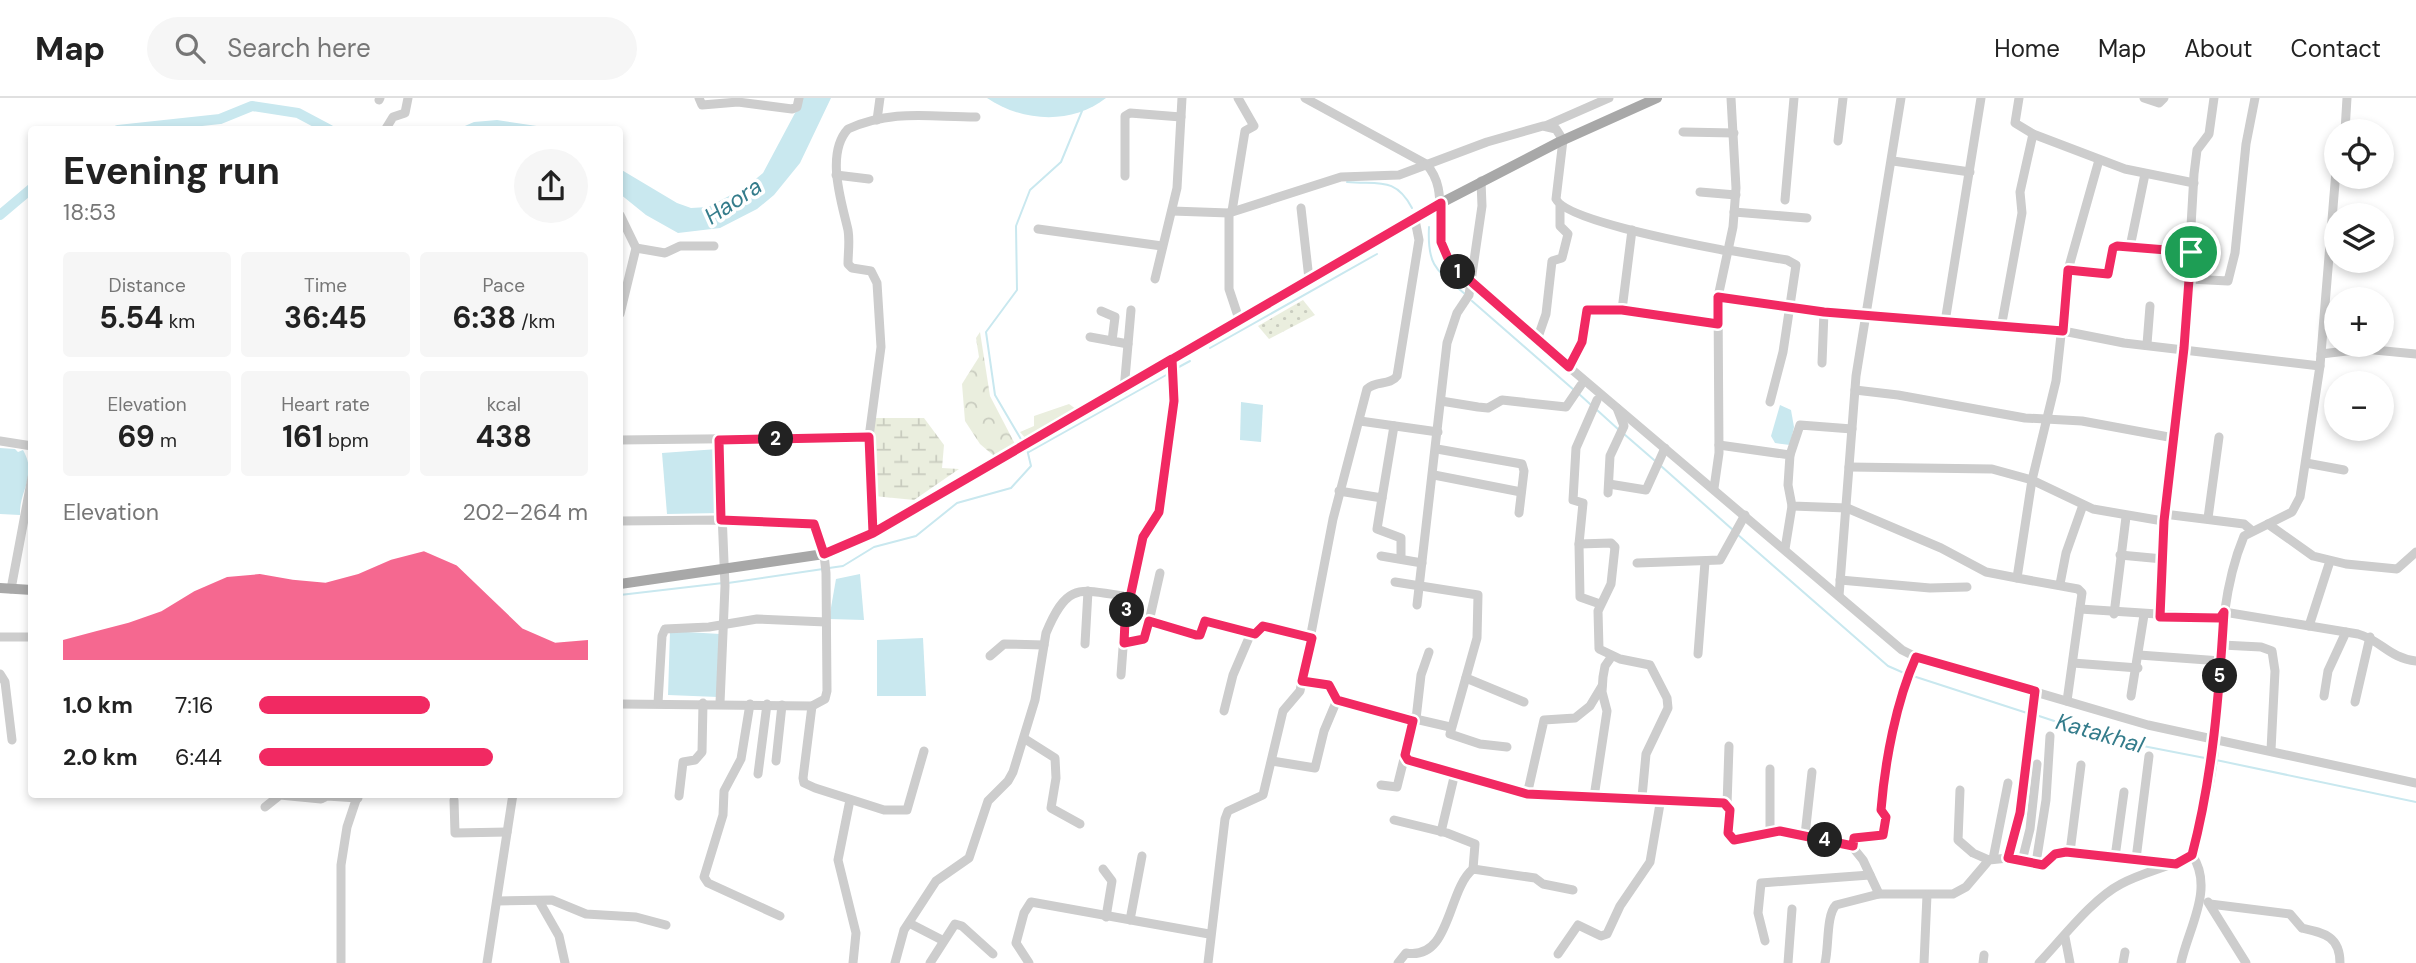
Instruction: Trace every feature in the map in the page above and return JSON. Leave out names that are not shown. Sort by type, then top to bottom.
[{"type":"main road","points":[[623,584],[725,571],[825,564],[873,533],[1124,390],[1172,359],[1441,203],[1563,140],[1657,98]]},
{"type":"main road","points":[[6,589],[28,590]]},
{"type":"street","points":[[387,126],[393,117],[405,113],[408,98]]},
{"type":"street","points":[[699,98],[702,105],[738,102],[792,109],[797,107],[799,98]]},
{"type":"street","points":[[877,120],[880,98]]},
{"type":"street","points":[[1155,279],[1177,188],[1182,98]]},
{"type":"street","points":[[1238,98],[1254,126],[1245,131],[1230,212],[1229,289],[1239,320]]},
{"type":"street","points":[[1305,98],[1319,102],[1426,164],[1434,174],[1441,203],[1439,232],[1444,253],[1469,283],[1572,369],[1595,400]]},
{"type":"street","points":[[1172,211],[1230,212],[1341,177],[1391,176],[1543,126],[1609,98]]},
{"type":"street","points":[[1714,488],[1718,445],[1718,297],[1735,195],[1731,98]]},
{"type":"street","points":[[1785,200],[1794,98]]},
{"type":"street","points":[[1838,141],[1843,98]]},
{"type":"street","points":[[1839,596],[1855,390],[1901,98]]},
{"type":"street","points":[[1945,322],[1981,98]]},
{"type":"street","points":[[2019,98],[2015,123],[2033,134],[2099,160],[2145,174],[2194,183]]},
{"type":"street","points":[[2144,98],[2159,103],[2164,98]]},
{"type":"street","points":[[2160,617],[2164,517],[2184,348],[2197,150],[2209,134],[2214,98]]},
{"type":"street","points":[[2189,279],[2228,281],[2231,260],[2235,253],[2246,144],[2255,98]]},
{"type":"street","points":[[2345,119],[2347,98]]},
{"type":"street","points":[[873,533],[869,437],[880,355],[877,284],[871,271],[852,268],[848,264],[848,232],[841,212],[836,174],[845,132],[877,120],[926,113],[976,117]]},
{"type":"street","points":[[1125,176],[1125,116],[1130,113],[1181,117]]},
{"type":"street","points":[[1543,126],[1556,129],[1563,140],[1556,199],[1560,205],[1591,219],[1795,264],[1791,308],[1770,402]]},
{"type":"street","points":[[1683,132],[1734,133]]},
{"type":"street","points":[[2001,328],[2022,213],[2020,192],[2033,134]]},
{"type":"street","points":[[2017,578],[2032,480],[2048,418],[2063,331],[2068,270],[2099,160]]},
{"type":"street","points":[[1893,161],[1970,172]]},
{"type":"street","points":[[836,174],[869,179]]},
{"type":"street","points":[[2130,247],[2145,174]]},
{"type":"street","points":[[1417,605],[1437,449],[1447,343],[1457,313],[1469,295],[1482,206],[1481,181]]},
{"type":"street","points":[[2181,963],[2202,894],[2198,864],[2192,855],[2215,741],[2224,612],[2234,560],[2244,536],[2251,530],[2292,512],[2297,505],[2320,366],[2335,189]]},
{"type":"street","points":[[1700,192],[1735,195]]},
{"type":"street","points":[[1537,340],[1546,314],[1552,261],[1562,258],[1568,234],[1560,226],[1560,205]]},
{"type":"street","points":[[1301,208],[1309,279]]},
{"type":"street","points":[[1734,212],[1807,218]]},
{"type":"street","points":[[1208,963],[1209,934],[1225,819],[1228,811],[1263,795],[1283,711],[1300,691],[1339,491],[1369,386],[1391,382],[1396,376],[1419,240],[1415,220]]},
{"type":"street","points":[[623,221],[636,248],[623,302]]},
{"type":"street","points":[[1038,229],[1162,246]]},
{"type":"street","points":[[1622,310],[1632,229]]},
{"type":"street","points":[[636,248],[665,253],[680,246],[714,246]]},
{"type":"street","points":[[2068,270],[2108,274],[2115,246],[2191,252]]},
{"type":"street","points":[[1718,297],[1824,312],[2063,331],[2320,366]]},
{"type":"street","points":[[2147,344],[2150,306]]},
{"type":"street","points":[[1124,390],[1131,310]]},
{"type":"street","points":[[1718,324],[1622,310],[1587,310],[1582,342],[1572,369],[1581,385],[1595,400],[1614,405],[1902,650],[1916,657],[2148,724],[2215,741],[2272,750],[2416,783]]},
{"type":"street","points":[[1101,311],[1115,317],[1112,341]]},
{"type":"street","points":[[1822,363],[1824,312]]},
{"type":"street","points":[[1090,337],[1128,344]]},
{"type":"street","points":[[2321,354],[2364,349],[2416,354]]},
{"type":"street","points":[[1121,675],[1123,630],[1143,537],[1159,512],[1174,401],[1172,359]]},
{"type":"street","points":[[1441,401],[1488,408],[1502,400],[1566,407],[1581,385]]},
{"type":"street","points":[[1855,390],[2025,418],[2048,418],[2174,438]]},
{"type":"street","points":[[1595,400],[1576,448],[1573,500],[1583,503],[1579,544],[1580,597],[1600,604]]},
{"type":"street","points":[[1614,405],[1624,426],[1610,456],[1609,489],[1646,490],[1665,448]]},
{"type":"street","points":[[1360,421],[1438,432]]},
{"type":"street","points":[[1785,549],[1792,506],[1788,485],[1790,455],[1800,425],[1852,429]]},
{"type":"street","points":[[1394,426],[1377,529],[1401,538],[1401,561],[1422,564]]},
{"type":"street","points":[[623,440],[869,437]]},
{"type":"street","points":[[2208,518],[2219,438]]},
{"type":"street","points":[[719,440],[725,571],[720,703]]},
{"type":"street","points":[[0,441],[28,445]]},
{"type":"street","points":[[1718,445],[1790,455]]},
{"type":"street","points":[[1437,449],[1522,464],[1524,471],[1519,513]]},
{"type":"street","points":[[2306,463],[2344,470]]},
{"type":"street","points":[[1849,467],[1992,469],[2032,480],[2083,505],[2126,517],[2208,518],[2244,524],[2251,530]]},
{"type":"street","points":[[1434,475],[1521,492]]},
{"type":"street","points":[[1339,491],[1382,498]]},
{"type":"street","points":[[6,589],[28,494]]},
{"type":"street","points":[[2060,584],[2066,553],[2083,505]]},
{"type":"street","points":[[1792,506],[1846,508],[1941,548],[1986,572],[2078,589],[2082,593],[2067,701]]},
{"type":"street","points":[[1637,563],[1705,562],[1720,559],[1745,515]]},
{"type":"street","points":[[2114,614],[2126,517]]},
{"type":"street","points":[[623,521],[721,520],[814,524],[825,564],[827,696],[813,706],[623,704]]},
{"type":"street","points":[[2268,524],[2305,552],[2330,561],[2397,569],[2416,552]]},
{"type":"street","points":[[1579,544],[1611,543],[1615,547],[1611,584],[1600,604],[1596,640],[1599,649],[1612,656],[1650,665],[1668,702],[1667,714],[1646,754],[1642,797]]},
{"type":"street","points":[[2120,555],[2163,559]]},
{"type":"street","points":[[1381,556],[1401,558]]},
{"type":"street","points":[[2309,626],[2330,561]]},
{"type":"street","points":[[1698,654],[1705,562]]},
{"type":"street","points":[[1124,643],[1144,639],[1160,573]]},
{"type":"street","points":[[1840,580],[1930,588],[1967,587]]},
{"type":"street","points":[[1395,582],[1478,595],[1476,638],[1450,734],[1507,747]]},
{"type":"street","points":[[899,962],[899,938],[936,881],[970,858],[988,800],[1009,781],[1025,739],[1052,618],[1070,593],[1088,591],[1130,597]]},
{"type":"street","points":[[1085,644],[1088,591]]},
{"type":"street","points":[[2080,609],[2160,617],[2220,618],[2224,612]]},
{"type":"street","points":[[2224,612],[2370,637],[2399,659],[2416,660]]},
{"type":"street","points":[[2131,696],[2138,668],[2144,615]]},
{"type":"street","points":[[658,703],[662,636],[665,629],[757,619],[826,622]]},
{"type":"street","points":[[1149,621],[1196,635],[1200,635],[1205,621],[1256,634],[1263,626],[1312,638]]},
{"type":"street","points":[[1224,711],[1233,675],[1251,632]]},
{"type":"street","points":[[2324,696],[2328,671],[2346,632]]},
{"type":"street","points":[[0,637],[28,637]]},
{"type":"street","points":[[2356,702],[2370,637]]},
{"type":"street","points":[[990,656],[1004,645],[1044,645]]},
{"type":"street","points":[[2222,645],[2272,650],[2272,750]]},
{"type":"street","points":[[1381,785],[1397,787],[1413,721],[1416,719],[1421,675],[1429,652]]},
{"type":"street","points":[[2139,655],[2221,661]]},
{"type":"street","points":[[1594,797],[1607,711],[1602,685],[1605,666],[1612,656]]},
{"type":"street","points":[[1878,894],[1853,846],[1854,838],[1883,835],[1886,817],[1881,810],[1883,789],[1904,685],[1916,657]]},
{"type":"street","points":[[2073,663],[2138,668]]},
{"type":"street","points":[[0,674],[5,682],[12,740]]},
{"type":"street","points":[[1466,678],[1524,702]]},
{"type":"street","points":[[1302,681],[1329,685],[1337,700],[1413,721],[1450,727]]},
{"type":"street","points":[[1527,794],[1544,720],[1575,718],[1590,706],[1602,685]]},
{"type":"street","points":[[2008,858],[2020,813],[2035,691]]},
{"type":"street","points":[[1272,761],[1315,768],[1324,731],[1337,700]]},
{"type":"street","points":[[679,796],[683,762],[695,760],[702,752],[703,703]]},
{"type":"street","points":[[750,704],[741,759],[727,782],[723,816],[704,877],[708,883],[780,916]]},
{"type":"street","points":[[758,774],[767,704]]},
{"type":"street","points":[[776,761],[782,705]]},
{"type":"street","points":[[813,706],[803,781],[884,810],[907,810],[923,751]]},
{"type":"street","points":[[2036,863],[2046,800],[2050,736]]},
{"type":"street","points":[[1025,739],[1055,758],[1056,778],[1051,808],[1080,824]]},
{"type":"street","points":[[1729,746],[1727,805],[1730,837],[1742,840],[1770,832],[1805,835],[1853,846]]},
{"type":"street","points":[[1405,755],[1408,760],[1527,794],[1642,797],[1727,805]]},
{"type":"street","points":[[2136,859],[2149,756]]},
{"type":"street","points":[[2022,861],[2030,829],[2037,764]]},
{"type":"street","points":[[2070,852],[2081,765]]},
{"type":"street","points":[[1770,769],[1770,832]]},
{"type":"street","points":[[1805,835],[1812,772]]},
{"type":"street","points":[[1441,832],[1455,774]]},
{"type":"street","points":[[1825,963],[1831,909],[1878,894],[1927,895],[1959,892],[1991,859],[2008,783]]},
{"type":"street","points":[[1960,790],[1958,840],[1973,853],[1991,859],[2008,858],[2043,865],[2055,854],[2070,852],[2176,864]]},
{"type":"street","points":[[2115,857],[2124,792]]},
{"type":"street","points":[[265,807],[276,798]]},
{"type":"street","points":[[341,963],[341,864],[347,827],[357,798]]},
{"type":"street","points":[[487,963],[512,798]]},
{"type":"street","points":[[1558,954],[1578,925],[1601,936],[1607,934],[1620,906],[1644,875],[1650,862],[1661,799]]},
{"type":"street","points":[[454,800],[454,832],[507,832]]},
{"type":"street","points":[[850,800],[838,860],[856,933],[853,963]]},
{"type":"street","points":[[1394,820],[1475,844],[1473,869],[1462,878],[1440,938],[1422,952],[1406,953],[1398,963]]},
{"type":"street","points":[[2039,963],[2106,893],[2122,883],[2176,864],[2192,855]]},
{"type":"street","points":[[1130,920],[1142,856]]},
{"type":"street","points":[[1103,869],[1112,881],[1106,917]]},
{"type":"street","points":[[1473,869],[1535,878],[1543,884],[1573,890]]},
{"type":"street","points":[[1765,941],[1758,913],[1761,883],[1870,875]]},
{"type":"street","points":[[2202,894],[2246,963]]},
{"type":"street","points":[[1924,963],[1927,895]]},
{"type":"street","points":[[497,901],[542,904],[559,901],[586,914],[636,917],[666,925]]},
{"type":"street","points":[[1029,963],[1016,943],[1031,902],[1209,934]]},
{"type":"street","points":[[542,904],[559,936],[565,963]]},
{"type":"street","points":[[2210,904],[2290,914],[2302,928],[2323,931],[2332,937],[2340,963]]},
{"type":"street","points":[[1788,963],[1792,909]]},
{"type":"street","points":[[909,923],[942,940]]},
{"type":"street","points":[[930,963],[952,925],[958,924],[993,954]]},
{"type":"street","points":[[2065,937],[2070,963]]},
{"type":"street","points":[[2123,963],[2125,952]]},
{"type":"green space","points":[[1303,300],[1315,315],[1269,339],[1258,326]]},
{"type":"green space","points":[[980,332],[990,396],[1015,444],[994,456],[980,444],[965,421],[962,384],[979,357],[976,338]]},
{"type":"green space","points":[[1069,404],[1080,412],[1028,441],[1020,432],[1034,426],[1034,416]]},
{"type":"green space","points":[[875,418],[924,418],[944,445],[942,468],[959,469],[914,500],[874,496],[869,433]]},
{"type":"water","points":[[803,98],[831,98],[800,163],[774,195],[757,209],[720,228],[678,233],[646,215],[623,196],[623,171],[677,203],[691,208],[708,207],[746,187],[763,173]]},
{"type":"water","points":[[987,98],[1106,98],[1078,113],[1047,117],[1016,112]]},
{"type":"water","points":[[497,120],[537,126],[465,126],[474,122]]},
{"type":"water","points":[[1241,402],[1263,405],[1261,442],[1240,440]]},
{"type":"water","points":[[1780,405],[1791,410],[1794,427],[1790,445],[1775,443],[1771,436]]},
{"type":"water","points":[[0,448],[15,449],[18,452],[23,450],[28,464],[28,475],[20,515],[0,514]]},
{"type":"water","points":[[718,449],[720,513],[667,514],[662,453]]},
{"type":"water","points":[[860,574],[864,620],[829,619],[836,579]]},
{"type":"water","points":[[670,631],[720,634],[718,697],[668,695]]},
{"type":"water","points":[[923,638],[926,696],[877,696],[877,640]]},
{"type":"waterway","name":"Haora","points":[[155,126],[220,119],[252,106],[298,113],[322,126]]},
{"type":"waterway","points":[[1022,441],[995,395],[986,332],[1017,290],[1016,226],[1030,190],[1061,162],[1082,111]]},
{"type":"waterway","name":"Katakhal","points":[[1347,182],[1385,184],[1399,191],[1412,208]]},
{"type":"waterway","name":"Haora","points":[[0,215],[28,191]]},
{"type":"waterway","name":"Katakhal","points":[[1429,227],[1430,251],[1435,266],[1465,294]]},
{"type":"waterway","points":[[1210,348],[1377,254]]},
{"type":"waterway","name":"Katakhal","points":[[1472,301],[1574,390]]},
{"type":"waterway","points":[[1177,368],[1190,361]]},
{"type":"waterway","points":[[1029,452],[1168,374]]},
{"type":"waterway","name":"Katakhal","points":[[1579,394],[1590,404]]},
{"type":"waterway","name":"Katakhal","points":[[1597,410],[1619,430]]},
{"type":"waterway","name":"Katakhal","points":[[1624,434],[1654,460]]},
{"type":"waterway","points":[[829,568],[843,566],[874,547],[916,536],[957,503],[1011,488],[1031,466],[1027,449]]},
{"type":"waterway","name":"Katakhal","points":[[1661,466],[1733,530]]},
{"type":"waterway","name":"Katakhal","points":[[1737,534],[1888,666],[1904,673]]},
{"type":"waterway","points":[[728,583],[823,569]]},
{"type":"waterway","points":[[623,595],[723,583]]},
{"type":"waterway","name":"Katakhal","points":[[1913,676],[2027,713]]},
{"type":"waterway","name":"Katakhal","points":[[2036,715],[2112,740],[2210,759]]},
{"type":"waterway","name":"Katakhal","points":[[2216,760],[2416,802]]},
{"type":"route","points":[[2191,252],[2115,246],[2108,274],[2068,270],[2063,331],[1824,312],[1718,297],[1718,324],[1622,310],[1587,310],[1582,342],[1569,367],[1456,271],[1444,253],[1441,242],[1441,203],[1182,353],[1124,390],[1027,444],[873,533],[869,437],[719,440],[721,520],[814,524],[824,554],[873,533],[998,463],[1124,390],[1172,359],[1176,377],[1174,401],[1159,512],[1143,537],[1123,630],[1124,643],[1144,639],[1149,621],[1199,636],[1205,621],[1255,634],[1260,626],[1263,626],[1312,638],[1302,681],[1329,685],[1337,700],[1413,721],[1405,755],[1408,760],[1527,794],[1583,798],[1642,797],[1724,803],[1730,810],[1728,833],[1734,840],[1789,831],[1853,846],[1854,838],[1883,835],[1886,817],[1881,810],[1883,789],[1899,700],[1916,657],[2035,691],[2027,736],[2020,813],[2008,858],[2043,865],[2055,854],[2066,852],[2176,864],[2192,855],[2209,778],[2215,745],[2224,612],[2220,618],[2160,617],[2164,521],[2184,348],[2191,252]]}]
